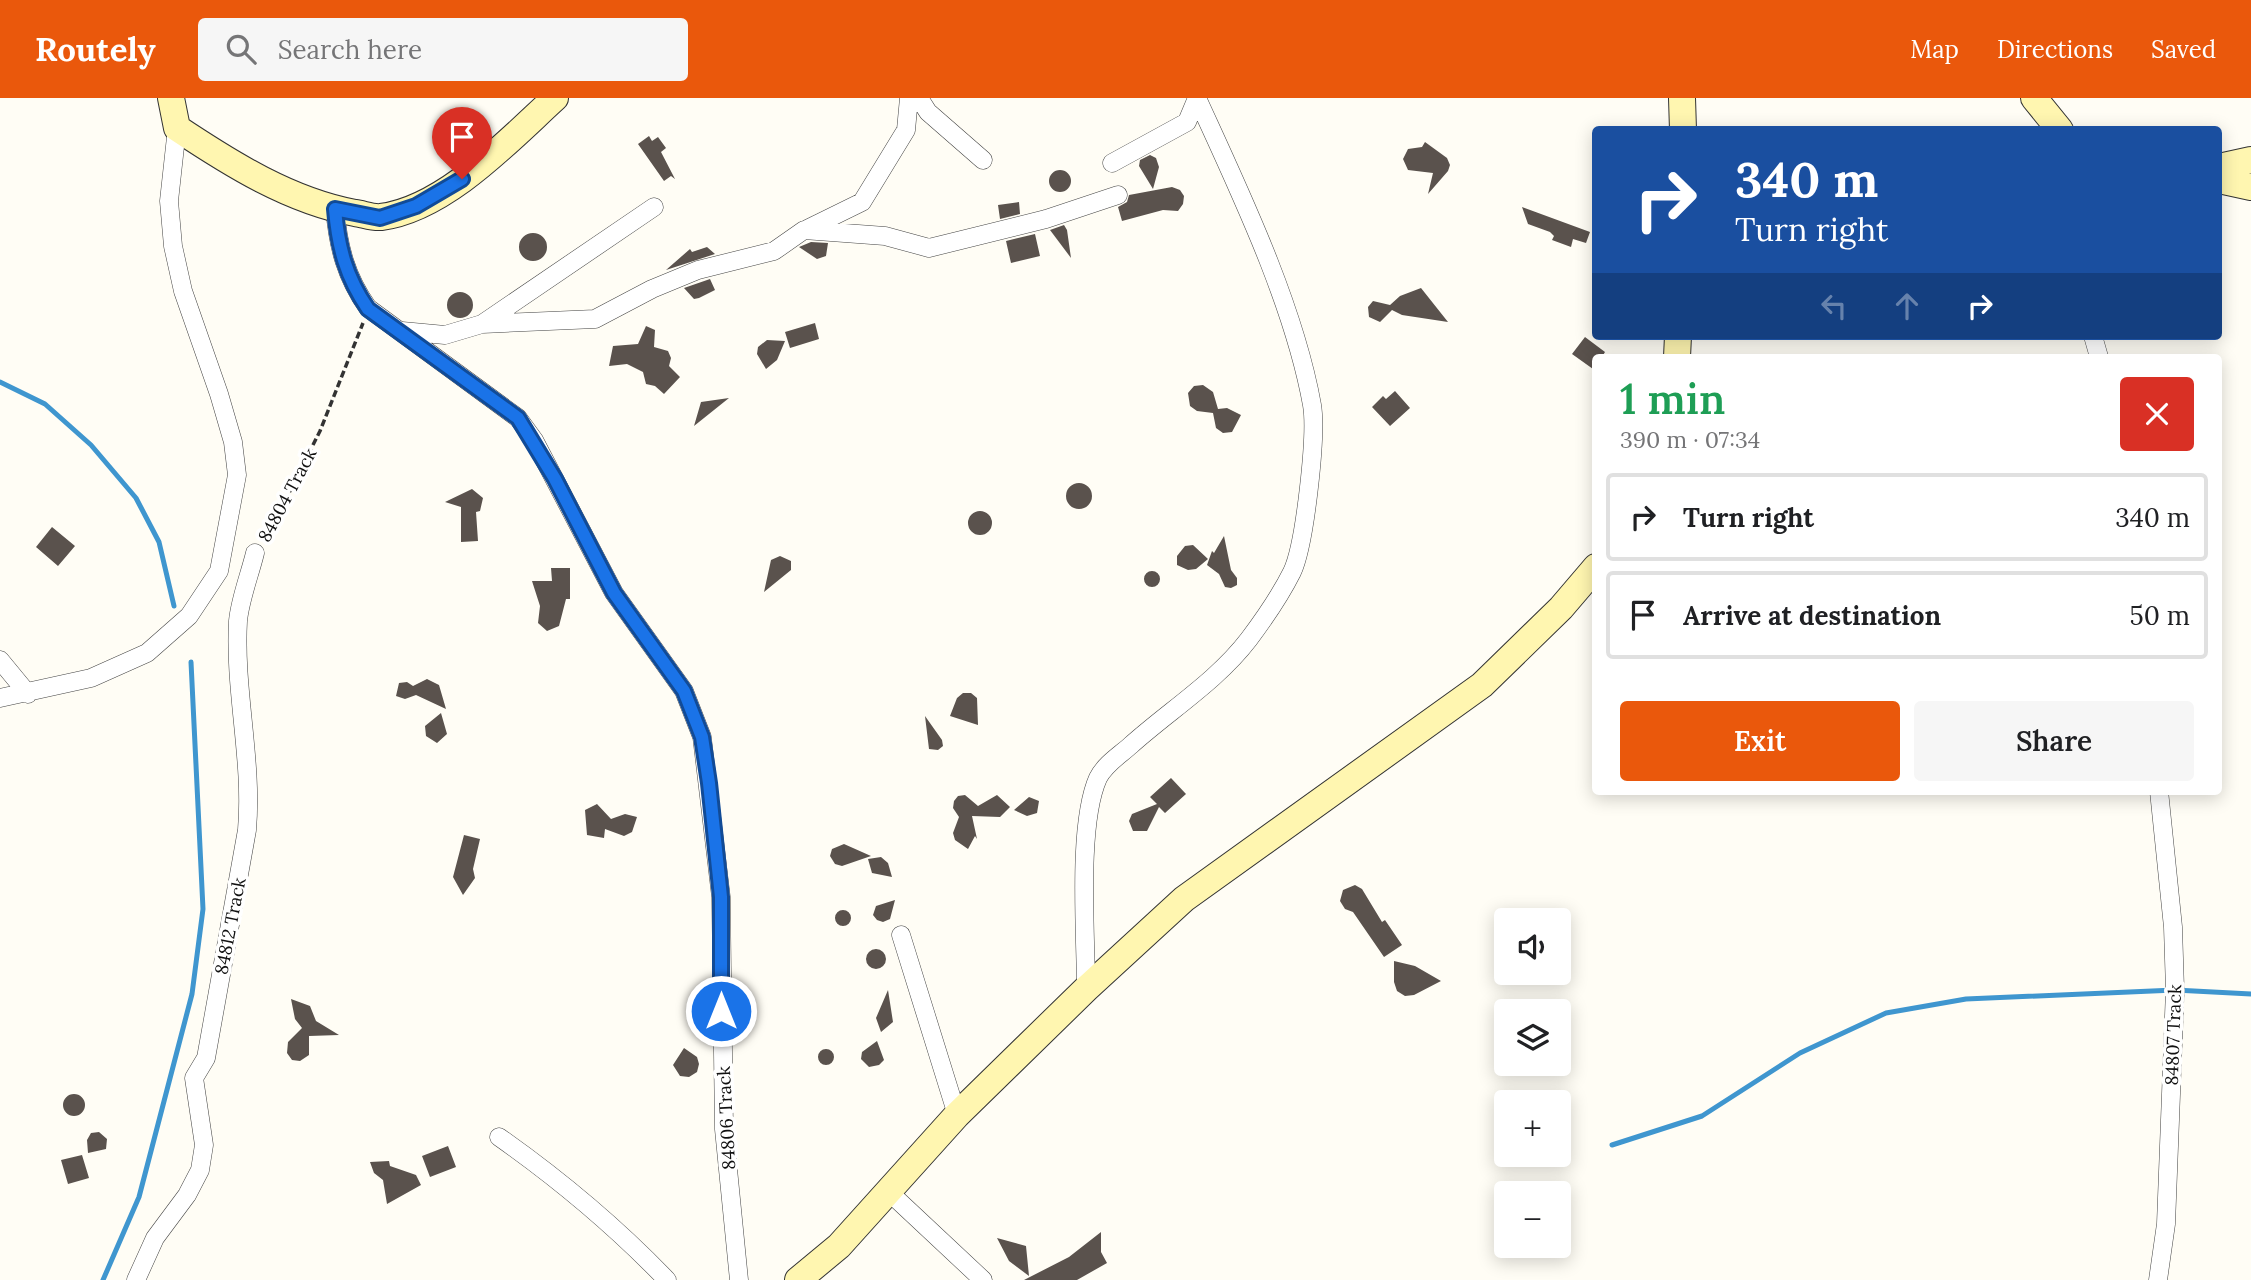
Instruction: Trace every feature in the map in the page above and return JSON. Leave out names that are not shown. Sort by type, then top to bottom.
[{"type":"street","points":[[0,698],[28,694],[90,678],[147,653],[189,616],[219,571],[237,475],[223,406],[183,291],[173,246],[169,201],[177,128],[171,98]]},
{"type":"street","points":[[177,128],[226,160],[280,187],[335,209],[380,218],[416,206],[484,166],[555,98]]},
{"type":"street","points":[[396,329],[407,333],[445,335],[482,324],[594,319],[652,289],[698,270],[774,251],[804,230],[862,202],[906,130],[909,98]]},
{"type":"street","points":[[919,98],[928,112],[983,160]]},
{"type":"street","points":[[1112,163],[1187,122],[1197,98]]},
{"type":"street","points":[[1086,989],[1085,878],[1090,812],[1099,776],[1163,716],[1208,683],[1249,639],[1293,570],[1304,524],[1313,408],[1302,362],[1240,192],[1197,98]]},
{"type":"street","points":[[1682,98],[1682,126]]},
{"type":"street","points":[[2034,98],[2057,126]]},
{"type":"street","points":[[2222,166],[2251,160]]},
{"type":"street","points":[[2222,181],[2251,187]]},
{"type":"street","points":[[804,230],[885,236],[929,248],[1046,219],[1118,195]]},
{"type":"street","points":[[482,324],[654,207]]},
{"type":"street","name":"84806 Track","points":[[335,209],[344,264],[354,288],[368,309],[518,418],[539,450],[614,593],[684,691],[695,712],[709,783],[721,897],[724,1129],[739,1280]]},
{"type":"street","name":"84812 Track","points":[[136,1280],[155,1238],[187,1195],[200,1170],[204,1146],[194,1078],[206,1058],[248,818],[250,795],[238,618],[255,553]]},
{"type":"street","points":[[798,1280],[839,1246],[957,1115],[1086,989],[1184,899],[1482,685],[1561,608],[1592,573]]},
{"type":"street","points":[[0,660],[28,694]]},
{"type":"street","name":"84807 Track","points":[[2158,1280],[2166,1224],[2175,990],[2173,927],[2159,795]]},
{"type":"street","points":[[901,935],[957,1115]]},
{"type":"street","points":[[499,1137],[554,1175],[605,1217],[667,1280]]},
{"type":"street","points":[[888,1191],[983,1280]]},
{"type":"path","name":"84804 Track","points":[[255,553],[269,536],[320,431],[368,309]]},
{"type":"building","points":[[649,136],[652,141],[658,137],[666,148],[661,152],[675,179],[671,176],[664,181],[638,144]]},
{"type":"building","points":[[1425,142],[1447,158],[1450,165],[1428,194],[1433,173],[1408,170],[1403,159],[1408,149],[1422,147]]},
{"type":"building","points":[[1150,155],[1156,158],[1159,167],[1153,189],[1139,166],[1140,160]]},
{"type":"building","points":[[1060,170],[1068,173],[1071,181],[1068,189],[1060,192],[1052,189],[1049,181],[1052,173]]},
{"type":"building","points":[[1172,187],[1180,190],[1184,196],[1178,211],[1163,210],[1122,221],[1118,207],[1127,202],[1129,195]]},
{"type":"building","points":[[1019,202],[1020,214],[1000,219],[998,205]]},
{"type":"building","points":[[1522,207],[1590,232],[1586,243],[1573,239],[1571,247],[1552,240],[1554,236],[1550,232],[1528,224]]},
{"type":"building","points":[[1064,225],[1067,230],[1071,258],[1050,230]]},
{"type":"building","points":[[533,233],[543,237],[547,247],[543,257],[533,261],[523,257],[519,247],[523,237]]},
{"type":"building","points":[[1035,234],[1040,256],[1011,263],[1006,241]]},
{"type":"building","points":[[811,242],[828,243],[826,256],[817,259],[799,247]]},
{"type":"building","points":[[707,247],[715,254],[666,270],[690,249],[692,252]]},
{"type":"building","points":[[710,279],[715,290],[699,298],[694,299],[684,288]]},
{"type":"building","points":[[1421,288],[1448,322],[1402,315],[1392,310],[1380,322],[1369,317],[1368,307],[1373,301],[1390,305],[1400,296]]},
{"type":"building","points":[[460,292],[469,296],[473,305],[469,314],[460,318],[451,314],[447,305],[451,296]]},
{"type":"building","points":[[815,323],[819,339],[790,348],[785,332]]},
{"type":"building","points":[[646,326],[655,330],[654,347],[668,351],[671,358],[669,366],[680,377],[664,394],[655,386],[646,384],[643,372],[627,364],[609,366],[613,346],[638,344]]},
{"type":"building","points":[[1585,337],[1605,352],[1592,354],[1592,368],[1572,354]]},
{"type":"building","points":[[767,340],[785,341],[777,360],[766,369],[757,354],[758,347]]},
{"type":"building","points":[[1203,385],[1213,392],[1218,409],[1227,408],[1241,415],[1232,432],[1223,433],[1216,428],[1213,413],[1197,411],[1190,406],[1188,393],[1194,386]]},
{"type":"building","points":[[1395,391],[1410,408],[1390,426],[1372,407],[1383,396],[1386,399]]},
{"type":"building","points":[[729,398],[694,426],[701,402]]},
{"type":"building","points":[[1079,483],[1088,487],[1092,496],[1088,505],[1079,509],[1070,505],[1066,496],[1070,487]]},
{"type":"building","points":[[472,489],[483,498],[480,511],[476,512],[478,541],[461,542],[461,507],[445,502]]},
{"type":"building","points":[[975,511],[985,511],[992,518],[992,528],[985,535],[975,535],[968,528],[968,518]]},
{"type":"building","points":[[52,527],[75,546],[58,566],[36,547]]},
{"type":"building","points":[[1224,536],[1231,570],[1237,578],[1237,585],[1231,588],[1225,587],[1219,574],[1207,565],[1212,551],[1214,553]]},
{"type":"building","points":[[1193,545],[1208,559],[1196,569],[1188,570],[1177,565],[1177,556],[1185,546]]},
{"type":"building","points":[[780,556],[791,561],[791,570],[764,592],[771,560]]},
{"type":"building","points":[[551,568],[570,568],[570,599],[566,599],[559,626],[547,631],[538,623],[540,606],[532,581],[552,581]]},
{"type":"building","points":[[1152,571],[1160,579],[1152,587],[1144,579]]},
{"type":"building","points":[[427,679],[439,685],[446,709],[416,695],[405,699],[396,696],[399,683],[407,682],[413,686]]},
{"type":"building","points":[[963,693],[971,693],[977,698],[978,725],[950,716],[957,698]]},
{"type":"building","points":[[441,713],[447,734],[437,743],[426,736],[425,726]]},
{"type":"building","points":[[925,716],[942,740],[943,746],[938,750],[929,749]]},
{"type":"building","points":[[1171,778],[1186,794],[1165,813],[1159,807],[1147,831],[1133,831],[1129,821],[1132,814],[1157,804],[1150,797]]},
{"type":"building","points":[[965,795],[978,806],[997,795],[1010,807],[1000,817],[972,816],[977,839],[975,836],[968,849],[955,840],[953,833],[959,817],[953,808],[954,801],[958,796]]},
{"type":"building","points":[[1029,797],[1039,801],[1037,813],[1027,816],[1014,810]]},
{"type":"building","points":[[597,804],[611,819],[625,814],[637,817],[632,832],[624,836],[605,829],[604,838],[587,835],[585,810]]},
{"type":"building","points":[[464,835],[480,839],[473,869],[475,878],[463,895],[453,877]]},
{"type":"building","points":[[844,844],[871,856],[842,866],[835,864],[830,856],[832,849]]},
{"type":"building","points":[[881,857],[888,863],[892,877],[872,873],[868,859]]},
{"type":"building","points":[[1355,885],[1362,889],[1382,922],[1385,920],[1402,945],[1384,957],[1353,912],[1345,909],[1340,901],[1343,890]]},
{"type":"building","points":[[895,900],[890,919],[883,922],[877,920],[873,915],[876,906]]},
{"type":"building","points":[[843,910],[849,912],[849,924],[843,926],[837,924],[835,918],[837,912]]},
{"type":"building","points":[[876,949],[883,952],[886,959],[883,966],[876,969],[869,966],[866,959],[869,952]]},
{"type":"building","points":[[1394,961],[1415,966],[1441,981],[1414,995],[1405,996],[1397,991],[1394,982]]},
{"type":"building","points":[[888,990],[893,1022],[881,1032],[876,1018]]},
{"type":"building","points":[[291,999],[310,1006],[316,1021],[339,1035],[309,1036],[309,1055],[300,1061],[292,1060],[287,1053],[288,1042],[302,1028],[295,1019]]},
{"type":"building","points":[[877,1041],[884,1060],[879,1065],[869,1067],[861,1059],[862,1052]]},
{"type":"building","points":[[684,1048],[697,1057],[699,1064],[697,1072],[689,1077],[680,1076],[673,1065]]},
{"type":"building","points":[[826,1049],[832,1051],[832,1063],[826,1065],[820,1063],[818,1057],[820,1051]]},
{"type":"building","points":[[74,1094],[82,1097],[85,1105],[82,1113],[74,1116],[66,1113],[63,1105],[66,1097]]},
{"type":"building","points":[[99,1132],[107,1139],[106,1149],[88,1153],[87,1140],[91,1133]]},
{"type":"building","points":[[448,1146],[456,1167],[430,1177],[422,1156]]},
{"type":"building","points":[[82,1155],[89,1178],[68,1184],[61,1160]]},
{"type":"building","points":[[389,1161],[390,1166],[416,1175],[421,1185],[387,1204],[383,1180],[374,1173],[370,1162]]},
{"type":"building","points":[[1101,1232],[1101,1252],[1107,1263],[1077,1280],[1024,1280],[1069,1257]]},
{"type":"building","points":[[997,1238],[1026,1246],[1029,1276],[1009,1261]]},
{"type":"waterway","points":[[0,382],[45,404],[91,445],[136,498],[159,542],[174,606]]},
{"type":"waterway","points":[[103,1280],[139,1197],[192,994],[203,909],[191,662]]},
{"type":"waterway","points":[[1612,1145],[1702,1116],[1800,1053],[1886,1013],[1966,999],[2175,990],[2251,994]]},
{"type":"route","points":[[462,179],[416,206],[380,218],[335,209],[338,241],[344,264],[354,288],[368,309],[449,365],[518,418],[534,440],[614,593],[684,691],[695,712],[709,783],[712,837],[721,897],[721,1011]]}]
